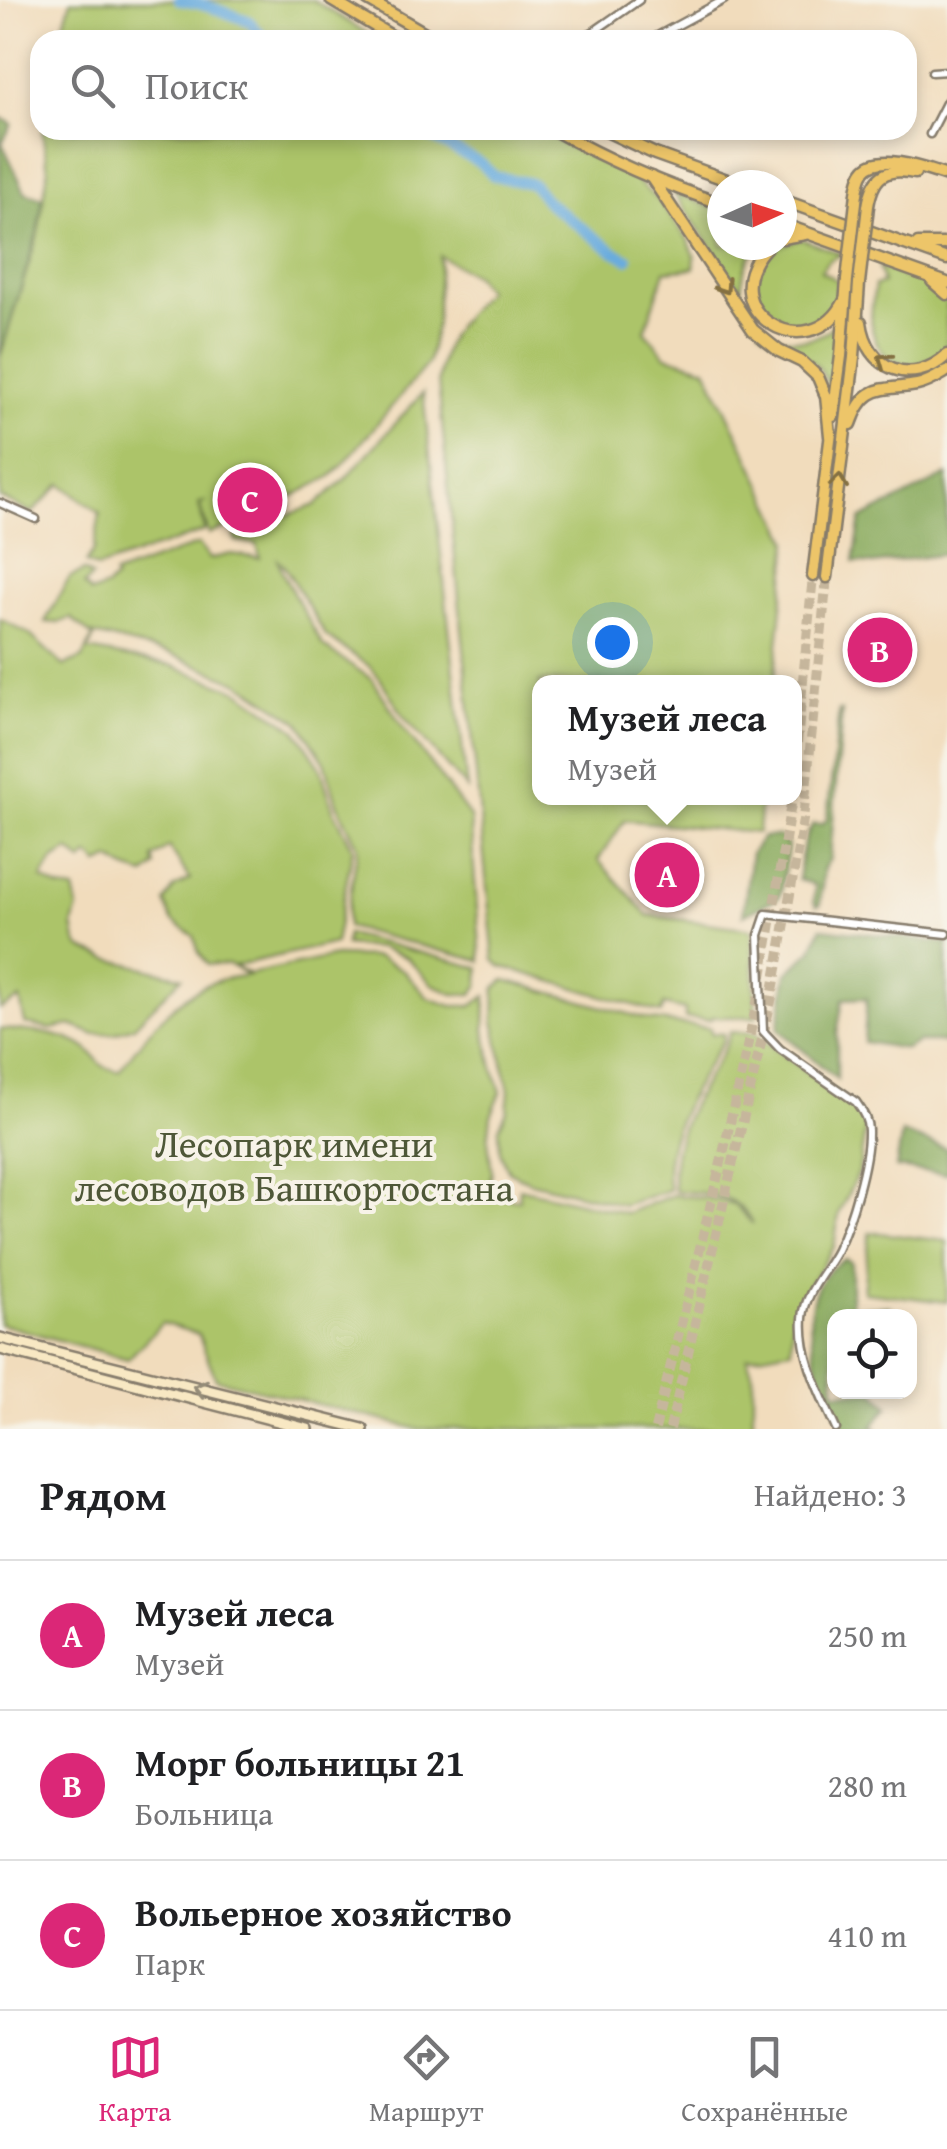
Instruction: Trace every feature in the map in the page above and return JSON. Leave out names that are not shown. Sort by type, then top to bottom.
[{"type":"main road","points":[[331,0],[381,30]]},
{"type":"main road","points":[[368,0],[420,30]]},
{"type":"main road","points":[[571,140],[707,198]]},
{"type":"main road","points":[[625,140],[707,173]]},
{"type":"main road","points":[[754,260],[748,288],[756,311],[772,325],[795,332],[817,328],[842,306],[853,282],[862,174],[866,168],[889,162],[947,179]]},
{"type":"main road","points":[[651,177],[753,330],[778,351],[802,362],[818,378],[826,396],[830,436]]},
{"type":"main road","points":[[797,205],[947,259]]},
{"type":"main road","points":[[797,229],[947,282]]},
{"type":"main road","points":[[797,234],[814,234]]},
{"type":"main road","points":[[904,243],[947,244]]},
{"type":"main road","points":[[923,274],[947,294]]},
{"type":"main road","points":[[853,282],[863,334],[876,358],[903,372],[917,372],[947,355]]},
{"type":"main road","points":[[827,578],[858,297]]},
{"type":"main road","points":[[813,576],[845,299]]},
{"type":"main road","points":[[844,438],[866,396],[890,386],[932,380],[947,371]]},
{"type":"main road","points":[[0,1338],[363,1429]]},
{"type":"main road","points":[[0,1350],[308,1429]]},
{"type":"street","points":[[596,30],[639,0]]},
{"type":"street","points":[[668,30],[724,0]]},
{"type":"street","points":[[932,72],[947,71]]},
{"type":"street","points":[[930,134],[947,101]]},
{"type":"street","points":[[0,503],[36,519]]},
{"type":"street","points":[[836,1429],[807,1361],[803,1318],[812,1289],[837,1250],[850,1215],[869,1126],[856,1102],[780,1049],[763,1032],[759,935],[766,914],[947,934]]},
{"type":"green space","points":[[71,0],[313,0],[362,30],[62,30]]},
{"type":"green space","points":[[0,117],[12,124],[2,143],[25,192],[43,198],[37,234],[0,357]]},
{"type":"green space","points":[[44,140],[556,140],[634,178],[660,202],[689,241],[694,268],[665,271],[645,331],[666,356],[706,368],[789,541],[775,675],[532,675],[532,805],[760,805],[758,833],[625,820],[598,860],[648,915],[752,929],[756,1017],[685,1018],[685,1010],[664,1005],[661,1013],[500,966],[494,960],[438,381],[448,341],[486,290],[475,276],[440,256],[436,324],[428,363],[330,477],[288,499],[290,507],[209,534],[200,505],[206,501],[199,504],[205,531],[98,568],[86,563],[94,550],[100,513],[61,484],[32,513],[0,498],[0,357],[38,234],[48,170]]},
{"type":"green space","points":[[673,192],[707,205],[707,241]]},
{"type":"green space","points":[[797,240],[842,254],[828,261],[821,271],[838,281],[830,312],[818,323],[800,326],[774,318],[756,286],[763,260],[797,260]]},
{"type":"green space","points":[[720,260],[748,260],[741,290]]},
{"type":"green space","points":[[879,267],[919,280],[943,297],[947,306],[947,346],[927,361],[905,365],[895,362],[878,346],[871,315],[875,285],[883,283]]},
{"type":"green space","points":[[839,318],[829,389],[817,366],[759,328],[802,340],[822,334]]},
{"type":"green space","name":"Лесопарк имени лесоводов Башкортостана","points":[[423,393],[467,789],[404,717],[369,666],[326,636],[278,560],[323,646],[373,680],[470,817],[481,961],[347,927],[358,847],[337,804],[325,762],[299,722],[240,683],[171,654],[91,634],[94,637],[88,650],[170,665],[239,691],[296,730],[320,766],[333,809],[353,848],[335,943],[234,966],[250,974],[335,956],[377,957],[403,970],[428,998],[452,1006],[472,1006],[486,996],[485,1030],[501,1092],[491,1116],[489,1185],[502,1197],[519,1200],[519,1188],[626,1213],[673,1195],[707,1198],[734,1204],[753,1224],[738,1206],[720,1196],[674,1191],[680,1135],[730,1032],[756,1033],[853,1105],[866,1123],[859,1171],[839,1213],[834,1247],[793,1311],[791,1349],[747,1357],[753,1375],[753,1429],[418,1429],[216,1379],[198,1334],[162,1323],[128,1359],[0,1324],[0,1029],[68,1039],[87,1049],[103,1066],[119,1071],[161,1019],[187,996],[217,981],[248,975],[230,965],[207,964],[194,936],[172,921],[165,902],[174,888],[190,879],[169,847],[153,858],[155,866],[145,875],[111,859],[99,864],[89,855],[82,862],[69,850],[53,861],[42,879],[74,890],[78,908],[73,925],[80,948],[182,977],[134,1026],[115,1033],[93,1034],[71,1025],[50,1029],[25,1024],[20,999],[0,1009],[0,619],[29,634],[64,666],[83,658],[93,637],[71,618],[45,622],[70,577],[84,571],[92,577],[84,585],[91,593],[107,587],[114,575],[199,544],[209,559],[231,554],[260,558],[257,544],[236,541],[235,534],[316,505]]},
{"type":"green space","points":[[947,475],[947,554],[873,564],[854,562],[861,519]]},
{"type":"green space","points":[[839,711],[830,859],[824,868],[820,905],[816,906],[815,885],[798,879],[809,830],[813,824],[823,824],[827,819]]},
{"type":"green space","points":[[776,836],[788,846],[779,897],[743,915],[751,853],[763,837]]},
{"type":"green space","points":[[821,928],[947,943],[947,1042],[918,1042],[906,1049],[864,1042],[867,998],[843,999],[837,1034],[837,1079],[778,1029],[787,973],[812,950]]},
{"type":"green space","points":[[347,934],[480,968],[479,985],[472,994],[453,994],[432,984],[407,958],[380,948],[345,945]]},
{"type":"green space","name":"Лесопарк имени лесоводов Башкортостана","points":[[505,980],[651,1020],[710,1028],[711,1033],[724,1034],[682,1112],[670,1152],[669,1190],[623,1205],[531,1182],[509,1172],[500,1152],[499,1128],[507,1111],[509,1091],[494,1021],[495,989]]},
{"type":"green space","points":[[902,1133],[947,1149],[947,1174],[896,1168]]},
{"type":"green space","points":[[870,1232],[947,1241],[947,1302],[863,1292]]},
{"type":"green space","points":[[845,1259],[851,1262],[851,1309],[827,1309],[827,1392],[817,1364],[811,1315],[815,1293],[826,1274]]},
{"type":"green space","points":[[830,1399],[882,1399],[889,1406],[873,1426],[877,1429],[846,1429]]},
{"type":"waterway","points":[[179,0],[249,21],[257,30]]},
{"type":"waterway","points":[[436,140],[482,164],[494,176],[533,184],[547,202],[628,259]]},
{"type":"tunnel","points":[[802,690],[813,576]]},
{"type":"tunnel","points":[[670,1429],[772,997],[803,820],[827,577]]},
{"type":"tunnel","points":[[655,1429],[759,994],[791,805]]},
{"type":"place","name":"Вольерное хозяйство","points":[[250,500]]},
{"type":"place","name":"Морг больницы 21","points":[[880,650]]},
{"type":"place","name":"Музей леса","points":[[667,875]]}]
